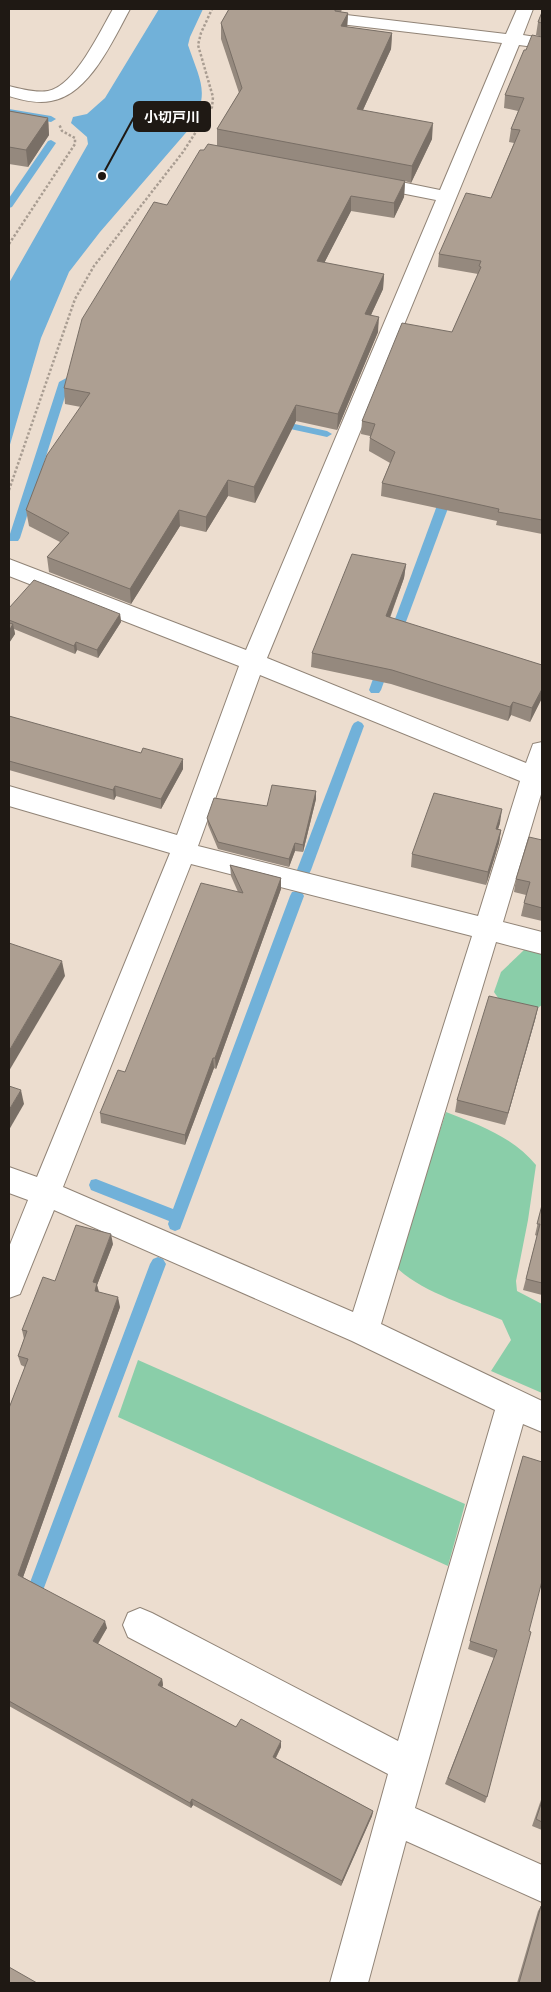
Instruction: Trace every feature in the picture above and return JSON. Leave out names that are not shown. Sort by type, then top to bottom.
[{"type":"street","points":[[9,91],[25,95],[55,96],[76,81],[105,40],[120,9]]},
{"type":"street","points":[[255,9],[542,43]]},
{"type":"street","points":[[9,1284],[184,850],[253,662],[525,9]]},
{"type":"street","points":[[352,179],[447,197]]},
{"type":"street","points":[[9,567],[253,662],[538,778]]},
{"type":"street","points":[[363,1331],[488,930],[538,778],[542,751]]},
{"type":"street","points":[[9,796],[184,850],[488,930],[542,942]]},
{"type":"street","points":[[9,1180],[46,1193],[363,1331],[528,1410],[409,1766],[348,1983]]},
{"type":"street","points":[[140,1625],[409,1766]]},
{"type":"street","points":[[394,1817],[542,1884]]},
{"type":"path","points":[[9,490],[74,299],[94,266],[183,152],[212,107],[214,97],[198,45],[201,33],[212,9]]},
{"type":"path","points":[[9,244],[75,144],[75,138],[62,131],[59,125],[62,116]]},
{"type":"green space","points":[[524,950],[542,951],[542,1005],[536,1009],[501,1002],[494,992],[501,972]]},
{"type":"green space","points":[[446,1112],[483,1127],[506,1139],[527,1155],[536,1165],[516,1281],[517,1291],[542,1304],[542,1393],[491,1371],[511,1340],[502,1320],[432,1291],[406,1276],[396,1267]]},
{"type":"green space","points":[[138,1360],[465,1504],[448,1566],[118,1417]]},
{"type":"water","points":[[159,9],[203,9],[188,45],[201,87],[200,105],[190,128],[100,232],[69,272],[41,338],[9,448],[9,283],[88,144],[87,137],[71,123],[73,117],[87,114],[105,98]]},
{"type":"building","points":[[229,9],[335,9],[335,11],[348,13],[341,26],[392,33],[357,109],[433,123],[412,166],[217,129],[242,88],[221,23]]},
{"type":"building","points":[[542,12],[542,23],[538,22]]},
{"type":"building","points":[[532,35],[542,37],[542,520],[498,512],[499,509],[382,483],[395,452],[370,438],[375,424],[362,421],[402,323],[452,332],[481,267],[479,266],[481,261],[439,254],[466,193],[491,198],[520,130],[511,129],[524,98],[505,95]]},
{"type":"building","points":[[9,111],[48,118],[26,150],[9,147]]},
{"type":"building","points":[[208,144],[405,181],[394,203],[351,196],[317,261],[384,274],[365,314],[379,317],[338,414],[296,405],[254,487],[228,480],[206,517],[179,510],[130,589],[47,557],[69,533],[26,510],[47,455],[90,393],[64,388],[82,319],[154,202],[167,205],[200,150],[204,150]]},
{"type":"building","points":[[352,554],[406,564],[386,616],[542,665],[542,689],[532,708],[513,702],[510,707],[392,670],[312,653]]},
{"type":"building","points":[[34,580],[120,614],[97,650],[76,642],[74,646],[9,620],[9,608]]},
{"type":"building","points":[[9,623],[13,624],[9,631]]},
{"type":"building","points":[[9,716],[141,753],[143,748],[183,759],[161,799],[115,786],[113,790],[9,761]]},
{"type":"building","points":[[272,785],[316,791],[303,845],[295,843],[289,859],[218,842],[207,818],[214,798],[267,806]]},
{"type":"building","points":[[434,793],[502,809],[496,829],[501,830],[488,872],[412,854]]},
{"type":"building","points":[[529,837],[542,840],[542,908],[524,903],[530,882],[516,879]]},
{"type":"building","points":[[230,865],[281,878],[185,1135],[100,1113],[118,1070],[125,1072],[201,883],[243,893]]},
{"type":"building","points":[[9,943],[62,961],[9,1051]]},
{"type":"building","points":[[489,996],[538,1007],[508,1113],[457,1100]]},
{"type":"building","points":[[9,1086],[21,1090],[9,1110]]},
{"type":"building","points":[[542,1205],[542,1283],[526,1279],[540,1224],[537,1224]]},
{"type":"building","points":[[76,1225],[111,1234],[93,1282],[97,1283],[95,1291],[118,1297],[18,1575],[105,1621],[93,1641],[162,1679],[158,1685],[236,1727],[241,1719],[281,1741],[273,1757],[373,1811],[342,1881],[192,1799],[190,1803],[9,1701],[9,1408],[28,1359],[18,1356],[27,1331],[22,1330],[43,1277],[55,1281]]},
{"type":"building","points":[[523,1456],[542,1462],[542,1581],[529,1631],[531,1632],[487,1797],[448,1778],[497,1650],[470,1641]]},
{"type":"building","points":[[542,1801],[542,1822],[536,1819]]},
{"type":"building","points":[[541,1906],[542,1983],[519,1983]]},
{"type":"building","points":[[9,1967],[37,1983],[9,1983]]},
{"type":"waterway","points":[[9,112],[51,119]]},
{"type":"waterway","points":[[9,205],[51,143]]},
{"type":"waterway","points":[[14,538],[64,382],[70,379],[84,382]]},
{"type":"waterway","points":[[276,423],[327,434]]},
{"type":"waterway","points":[[394,638],[448,492]]},
{"type":"waterway","points":[[375,690],[384,665]]},
{"type":"waterway","points":[[304,870],[358,726]]},
{"type":"waterway","points":[[177,1218],[297,896]]},
{"type":"waterway","points":[[96,1185],[177,1218]]},
{"type":"waterway","points":[[175,1224],[177,1218]]},
{"type":"waterway","points":[[31,1601],[158,1264]]},
{"type":"place","name":"小切戸川","points":[[102,176]]}]
